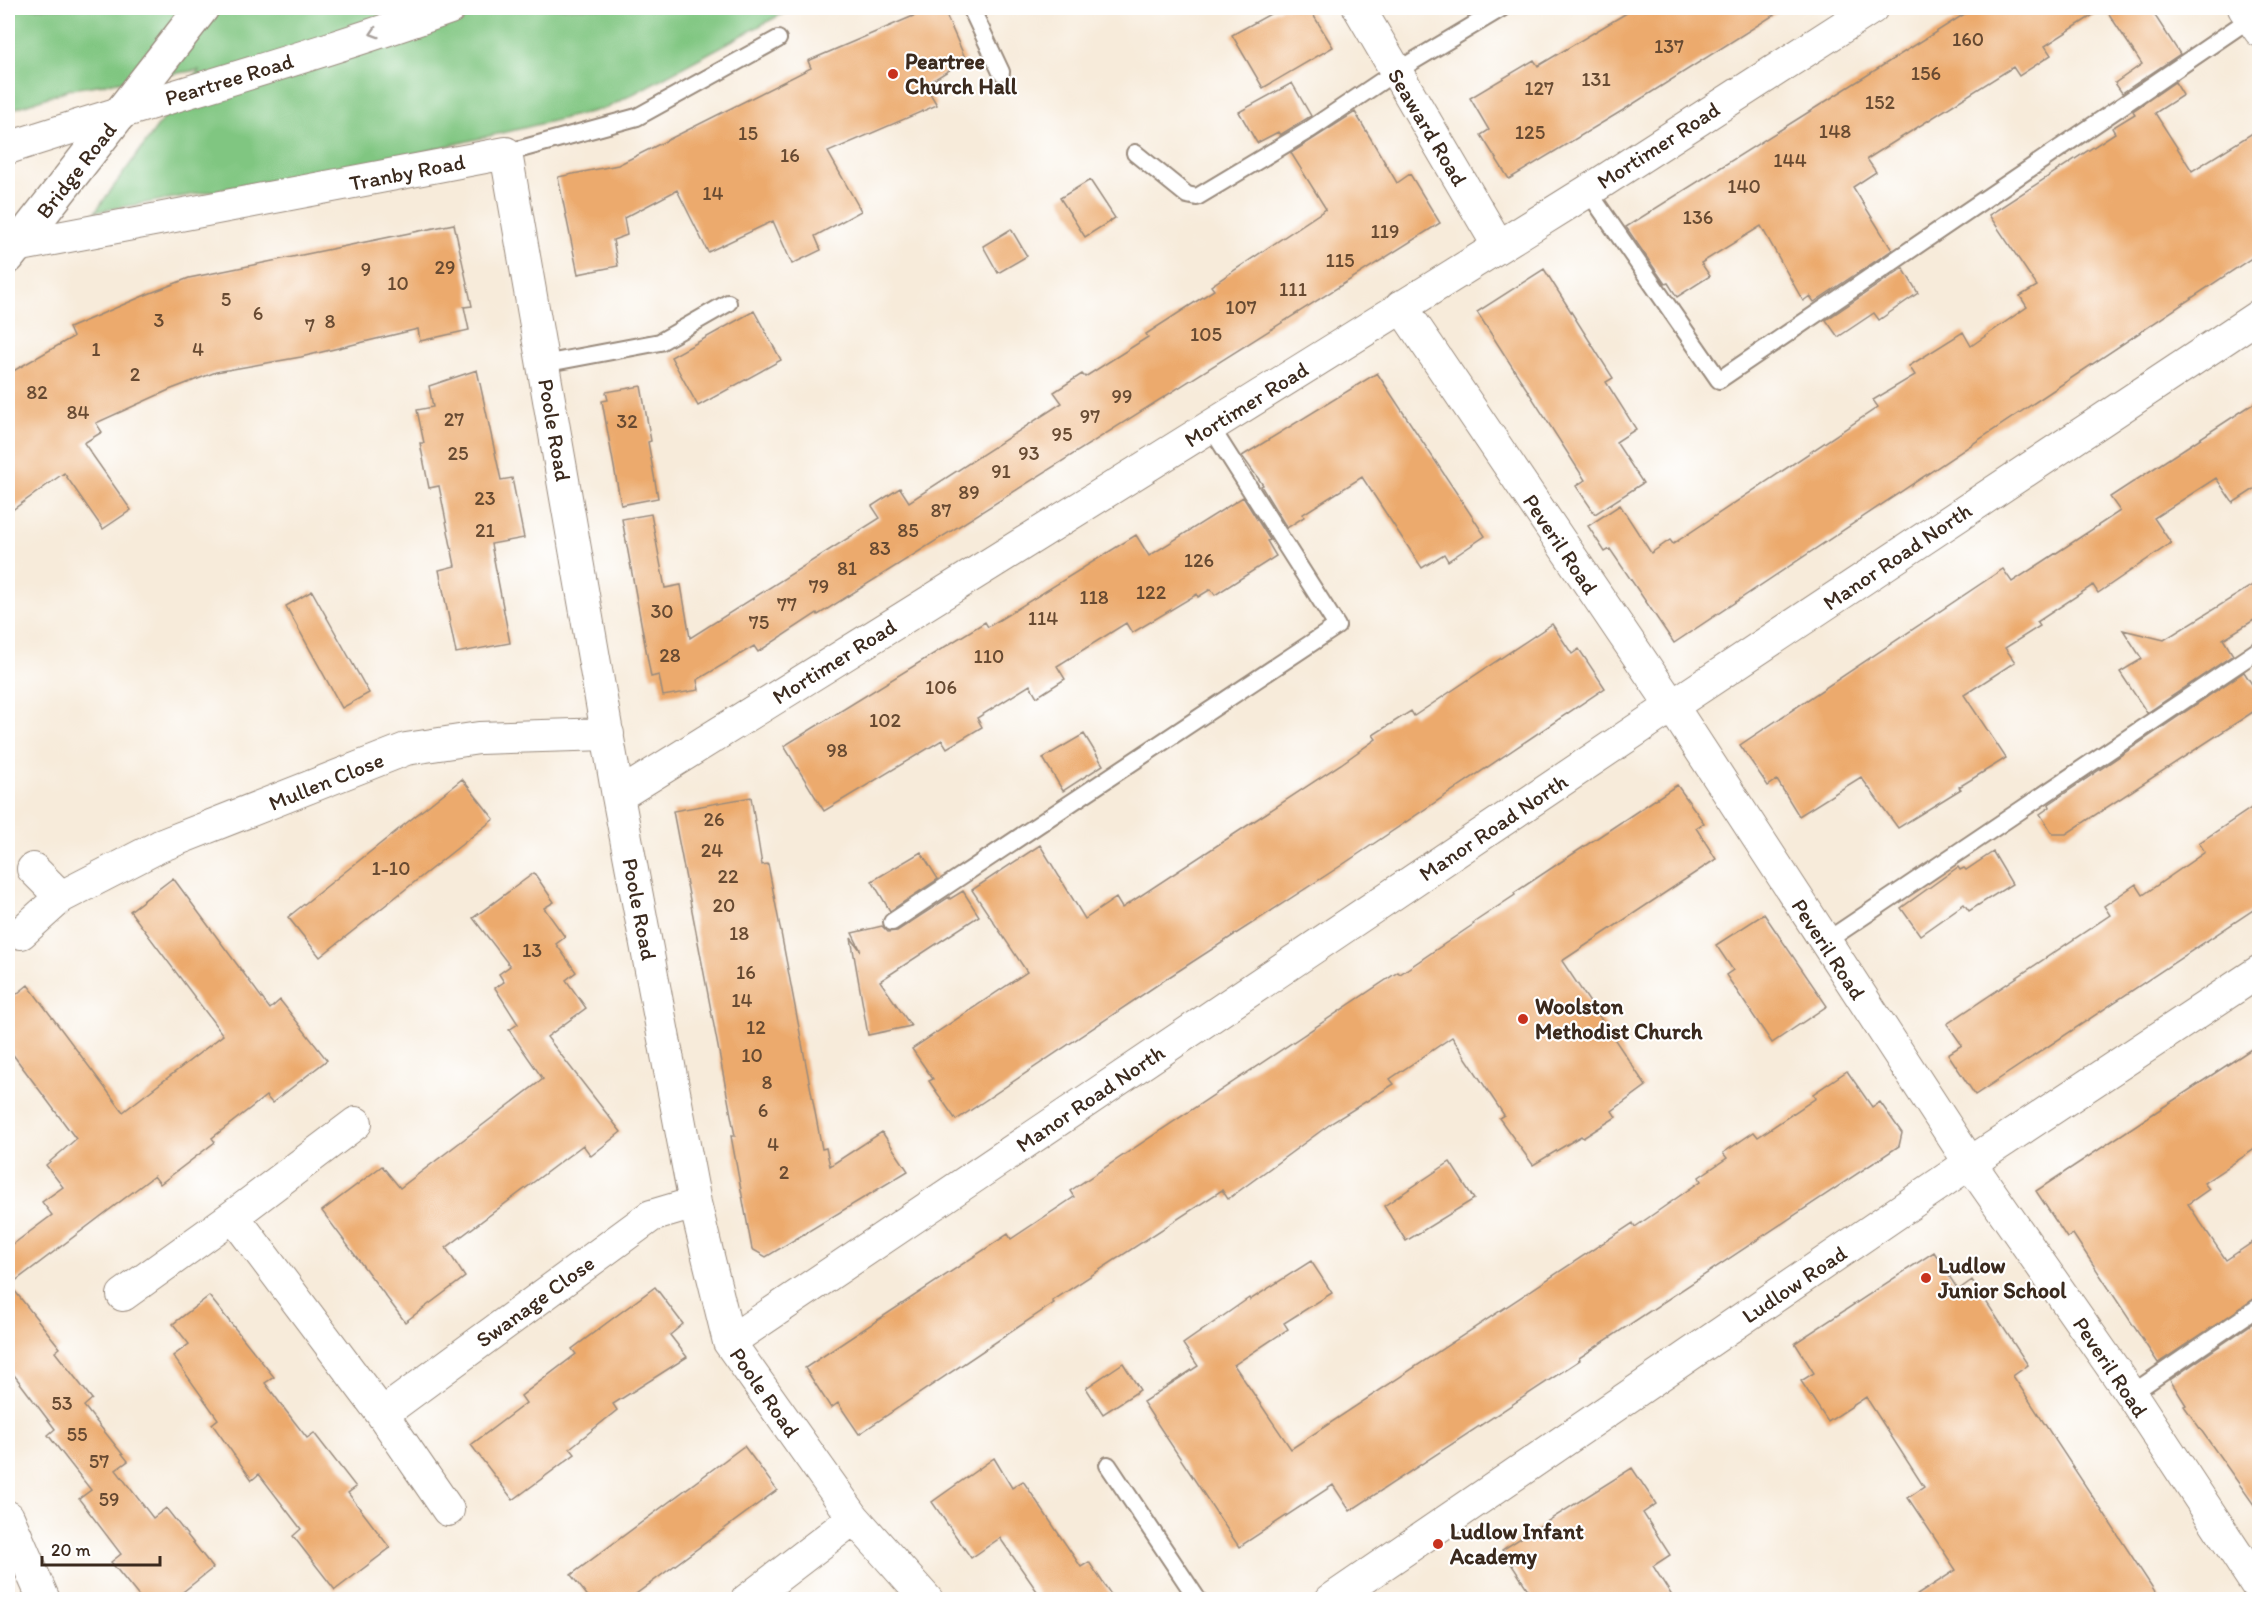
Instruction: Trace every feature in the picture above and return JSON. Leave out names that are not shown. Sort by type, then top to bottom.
[{"type":"street","name":"Bridge Road","points":[[12,252],[202,8]]},
{"type":"street","name":"Peartree Road","points":[[8,148],[123,110],[246,76],[450,8]]},
{"type":"street","name":"Seaward Road","points":[[1359,8],[1498,245]]},
{"type":"street","name":"Mortimer Road","points":[[618,796],[1498,245],[1588,191],[1872,8]]},
{"type":"street","name":"Tranby Road","points":[[12,252],[507,153]]},
{"type":"street","name":"Poole Road","points":[[507,153],[618,796],[695,1203],[729,1342],[854,1518],[927,1599]]},
{"type":"street","name":"Peveril Road","points":[[1401,306],[1672,706],[1970,1163],[2131,1394],[2259,1590]]},
{"type":"street","name":"Manor Road North","points":[[729,1342],[1672,706],[2259,315]]},
{"type":"street","name":"Mullen Close","points":[[21,933],[61,897],[160,846],[406,749],[479,738],[608,734]]},
{"type":"street","points":[[33,869],[61,897]]},
{"type":"street","name":"Ludlow Road","points":[[1331,1599],[1970,1163],[2259,971]]},
{"type":"street","points":[[123,1295],[356,1124]]},
{"type":"street","name":"Swanage Close","points":[[382,1414],[651,1215],[695,1203]]},
{"type":"street","points":[[233,1216],[382,1414],[448,1510]]},
{"type":"street","points":[[8,1517],[44,1599]]},
{"type":"street","points":[[747,1599],[854,1518]]},
{"type":"lane","points":[[971,8],[1001,72]]},
{"type":"lane","points":[[1135,153],[1187,195],[1197,197],[1309,130],[1395,72],[1502,8]]},
{"type":"lane","points":[[1588,191],[1719,380],[2252,19]]},
{"type":"lane","name":"Tranby Road","points":[[507,153],[637,117],[778,39]]},
{"type":"lane","points":[[543,364],[660,342],[728,303]]},
{"type":"lane","points":[[892,922],[1337,626],[1210,426]]},
{"type":"lane","points":[[1825,942],[2259,649]]},
{"type":"lane","points":[[2131,1394],[2259,1306]]},
{"type":"lane","points":[[1108,1465],[1198,1599]]},
{"type":"green space","points":[[8,8],[793,8],[607,108],[389,160],[95,212],[199,70],[71,89],[8,111]]},
{"type":"building","points":[[932,8],[943,8],[966,60],[925,85],[937,105],[828,152],[861,211],[815,236],[821,250],[792,264],[773,221],[708,252],[677,190],[624,218],[627,235],[613,240],[618,266],[578,274],[558,177],[618,165],[811,68],[808,61]]},
{"type":"building","points":[[1281,8],[1309,8],[1333,47],[1263,88],[1232,35]]},
{"type":"building","points":[[1635,8],[1785,8],[1509,179],[1481,135],[1489,130],[1470,98],[1534,60],[1538,66]]},
{"type":"building","points":[[1974,8],[2104,8],[2045,46],[2051,55],[2019,76],[2013,67],[1867,159],[1876,172],[1853,187],[1892,250],[1814,302],[1810,296],[1803,301],[1761,226],[1701,263],[1710,276],[1677,297],[1668,283],[1665,284],[1626,227]]},
{"type":"building","points":[[2105,8],[2150,8],[2180,54],[2122,93],[2115,83],[2142,64]]},
{"type":"building","points":[[2175,82],[2183,95],[2155,113],[2192,171],[2259,129],[2259,253],[1674,643],[1610,549],[1605,552],[1588,526],[1620,505],[1651,553],[1670,540],[1673,544],[1878,407],[1873,400],[1915,375],[1909,366],[1963,332],[1971,346],[2027,307],[2020,296],[2037,286],[1989,215],[2115,133],[2112,128],[2135,114],[2133,111]]},
{"type":"building","points":[[1292,83],[1311,116],[1280,135],[1278,132],[1257,143],[1239,112]]},
{"type":"building","points":[[1355,112],[1397,183],[1410,174],[1440,223],[758,652],[754,646],[697,680],[699,690],[663,696],[659,675],[651,677],[622,519],[651,514],[665,588],[681,585],[690,638],[880,518],[872,506],[900,488],[909,502],[1062,403],[1054,392],[1082,374],[1085,377],[1148,337],[1146,334],[1214,290],[1211,286],[1326,209],[1291,153]]},
{"type":"building","points":[[1090,180],[1115,218],[1085,237],[1060,198]]},
{"type":"building","points":[[454,224],[472,306],[464,307],[469,330],[420,341],[418,329],[301,357],[216,372],[169,390],[96,423],[102,432],[84,443],[131,510],[103,529],[64,473],[8,513],[8,374],[73,337],[69,328],[189,278]]},
{"type":"building","points":[[1011,229],[1027,256],[998,273],[983,246]]},
{"type":"building","points":[[1903,268],[1918,293],[1879,320],[1874,313],[1838,337],[1826,320]]},
{"type":"building","points":[[1544,269],[1613,378],[1606,382],[1636,429],[1616,442],[1643,483],[1595,514],[1576,486],[1585,480],[1477,312]]},
{"type":"building","points":[[754,311],[781,360],[698,406],[671,357]]},
{"type":"building","points":[[477,370],[501,480],[512,478],[524,538],[491,544],[510,643],[456,653],[439,570],[455,566],[439,486],[429,488],[420,443],[424,443],[417,410],[433,407],[429,386]]},
{"type":"building","points":[[1377,373],[1485,536],[1448,561],[1444,554],[1422,568],[1362,477],[1303,514],[1304,517],[1287,528],[1261,486],[1263,485],[1242,456]]},
{"type":"building","points":[[641,386],[658,498],[621,505],[602,401],[608,400],[606,392]]},
{"type":"building","points":[[2259,400],[2259,486],[2233,503],[2216,478],[2154,518],[2171,543],[2098,593],[2093,585],[2037,622],[2040,626],[2005,648],[2015,662],[1964,695],[2006,758],[1898,828],[1861,777],[1799,816],[1777,780],[1768,786],[1740,745],[2003,569],[2012,582],[2120,511],[2110,497]]},
{"type":"building","points":[[1243,497],[1270,540],[1267,541],[1276,556],[1215,595],[1211,589],[1198,597],[1197,594],[1132,633],[1126,623],[1057,666],[1065,679],[1037,697],[1030,685],[977,718],[982,727],[947,748],[942,740],[824,811],[784,746],[985,622],[988,627],[1136,535],[1149,556]]},
{"type":"building","points":[[2259,581],[2259,617],[2223,639],[2233,655],[2147,713],[2120,672],[2142,659],[2123,630],[2164,640]]},
{"type":"building","points":[[312,591],[369,693],[342,708],[286,606]]},
{"type":"building","points":[[1552,624],[1572,654],[1579,649],[1605,688],[956,1120],[929,1081],[933,1079],[912,1049],[1027,972],[972,890],[1040,845],[1085,919],[1116,898],[1122,908],[1341,764],[1376,739],[1373,735],[1411,711],[1414,716]]},
{"type":"building","points":[[2244,672],[2259,695],[2259,708],[2066,834],[2053,834],[2040,814],[2050,807],[2049,804]]},
{"type":"building","points":[[1084,734],[1103,765],[1063,791],[1043,758]]},
{"type":"building","points":[[462,779],[494,819],[320,957],[288,917]]},
{"type":"building","points":[[1677,785],[1704,823],[1696,828],[1716,859],[1562,961],[1646,1086],[1612,1111],[1616,1117],[1533,1165],[1499,1118],[1504,1115],[1452,1037],[1390,1079],[1394,1084],[1333,1122],[1228,1199],[1222,1190],[1052,1301],[1054,1303],[859,1434],[838,1403],[831,1408],[805,1368],[1008,1234],[1011,1239],[1074,1197],[1070,1191],[1398,972],[1400,974],[1515,895],[1514,893]]},
{"type":"building","points":[[751,797],[762,865],[768,864],[822,1149],[826,1148],[830,1166],[882,1132],[908,1171],[766,1257],[752,1249],[731,1136],[735,1136],[673,811]]},
{"type":"building","points":[[2259,803],[2259,906],[1975,1095],[1948,1054],[1962,1045],[1947,1024],[2110,915],[2104,906],[2136,884],[2143,895],[2205,852],[2199,843]]},
{"type":"building","points":[[921,852],[938,879],[890,911],[872,881]]},
{"type":"building","points":[[1993,852],[2012,884],[1969,911],[1964,904],[1920,935],[1901,908],[1958,867],[1960,870],[1964,868],[1966,870]]},
{"type":"building","points":[[534,873],[554,902],[544,908],[565,937],[556,944],[576,972],[566,980],[586,1008],[547,1037],[621,1132],[591,1156],[583,1145],[446,1248],[465,1277],[405,1322],[322,1211],[382,1166],[400,1188],[543,1079],[509,1030],[518,1024],[495,988],[504,982],[499,974],[510,966],[473,918]]},
{"type":"building","points":[[173,878],[270,1009],[280,1000],[327,1060],[272,1103],[266,1096],[212,1138],[215,1142],[160,1184],[154,1176],[10,1285],[60,1348],[55,1352],[92,1399],[84,1406],[128,1461],[116,1470],[153,1518],[166,1508],[213,1568],[174,1599],[141,1599],[111,1562],[121,1554],[79,1499],[91,1490],[48,1435],[55,1429],[8,1367],[8,1248],[52,1215],[42,1202],[63,1187],[46,1165],[76,1139],[8,1048],[8,1001],[28,985],[123,1112],[223,1035],[130,911]]},
{"type":"building","points":[[963,891],[979,916],[880,981],[911,1026],[868,1035],[851,938],[861,951],[852,933],[882,926],[888,932],[897,931],[949,897],[950,899]]},
{"type":"building","points":[[1764,914],[1827,1006],[1772,1043],[1726,975],[1733,970],[1716,945]]},
{"type":"building","points":[[2259,1044],[2259,1146],[2204,1183],[2209,1189],[2188,1204],[2226,1260],[2259,1238],[2259,1296],[2158,1363],[2073,1234],[2067,1238],[2036,1191]]},
{"type":"building","points":[[1847,1071],[1872,1107],[1880,1102],[1902,1133],[1899,1146],[1350,1511],[1333,1485],[1239,1547],[1143,1402],[1198,1366],[1183,1344],[1249,1298],[1250,1300],[1311,1261],[1332,1293],[1284,1323],[1288,1329],[1234,1365],[1291,1449],[1633,1223],[1635,1227],[1701,1181],[1699,1177],[1727,1158],[1723,1153],[1754,1132],[1758,1137],[1816,1098],[1813,1094]]},
{"type":"building","points":[[1450,1162],[1474,1199],[1406,1241],[1384,1206]]},
{"type":"building","points":[[1934,1252],[1958,1290],[1972,1280],[2028,1365],[2013,1376],[2160,1599],[1911,1599],[1956,1570],[1908,1498],[1924,1487],[1866,1397],[1828,1422],[1801,1381],[1814,1373],[1795,1343]]},
{"type":"building","points":[[655,1287],[683,1324],[670,1335],[687,1357],[613,1404],[617,1410],[570,1448],[575,1454],[513,1500],[471,1445],[526,1403],[521,1396],[576,1354],[572,1349]]},
{"type":"building","points":[[209,1296],[274,1377],[265,1383],[286,1411],[307,1438],[314,1433],[356,1487],[348,1493],[390,1548],[335,1590],[293,1536],[301,1529],[259,1474],[252,1480],[212,1424],[218,1419],[173,1356],[189,1344],[173,1324]]},
{"type":"building","points":[[2259,1319],[2259,1512],[2184,1406],[2186,1405],[2170,1380]]},
{"type":"building","points":[[1123,1363],[1140,1390],[1103,1414],[1086,1388]]},
{"type":"building","points":[[744,1446],[777,1490],[629,1599],[590,1599],[571,1575]]},
{"type":"building","points":[[994,1458],[1012,1488],[1023,1481],[1081,1567],[1089,1562],[1114,1599],[1030,1599],[1039,1594],[1000,1538],[971,1558],[932,1502]]},
{"type":"building","points":[[1632,1468],[1656,1504],[1643,1513],[1670,1555],[1653,1566],[1674,1599],[1534,1599],[1502,1550]]},
{"type":"place","name":"Peartree Church Hall","points":[[893,74]]},
{"type":"place","name":"Woolston Methodist Church","points":[[1523,1019]]},
{"type":"place","name":"Ludlow Junior School","points":[[1926,1278]]},
{"type":"place","name":"Ludlow Infant Academy","points":[[1438,1544]]}]
